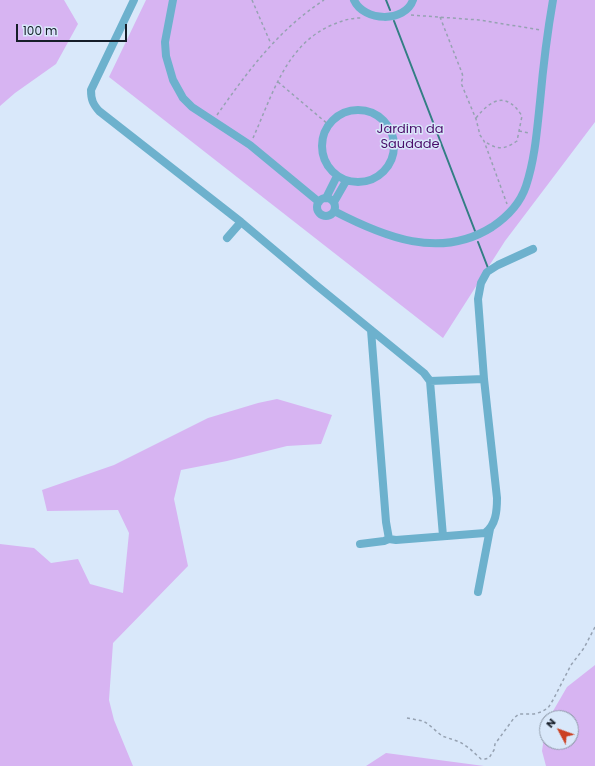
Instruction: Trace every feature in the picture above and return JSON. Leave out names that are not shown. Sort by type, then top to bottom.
[{"type":"street","points":[[134,0],[91,90],[93,104],[424,373],[430,381],[443,536]]},
{"type":"street","points":[[173,0],[165,42],[166,56],[169,69],[178,91],[183,98],[192,107],[250,145],[322,200],[330,199],[334,202],[336,207],[334,211],[329,216],[322,215],[318,209],[322,200],[337,176]]},
{"type":"street","points":[[354,0],[362,12],[370,15],[386,17],[402,13],[410,7],[413,0]]},
{"type":"street","points":[[334,211],[359,224],[402,240],[435,244],[469,238],[480,234],[501,221],[511,212],[517,205],[526,188],[530,174],[537,135],[547,31],[553,0]]},
{"type":"street","points":[[354,110],[364,110],[373,113],[382,119],[388,126],[392,135],[394,145],[393,155],[389,164],[383,172],[366,182],[346,181],[337,176],[330,170],[325,162],[322,152],[323,138],[328,125],[335,118],[354,110]]},
{"type":"street","points":[[334,202],[346,181]]},
{"type":"street","points":[[227,238],[240,222]]},
{"type":"street","points":[[478,592],[490,529],[495,515],[497,498],[484,379],[478,299],[481,283],[487,272],[498,265],[532,249]]},
{"type":"street","points":[[371,330],[386,522],[389,539]]},
{"type":"street","points":[[430,381],[484,379]]},
{"type":"street","points":[[360,544],[389,539],[396,540],[479,535],[485,534],[490,529]]},
{"type":"path","points":[[252,0],[271,45]]},
{"type":"path","points":[[213,121],[229,98],[271,45],[300,16],[324,0]]},
{"type":"path","points":[[402,13],[408,15],[479,20],[547,31]]},
{"type":"path","points":[[250,145],[278,82],[294,54],[302,44],[324,28],[355,18],[366,18],[370,15]]},
{"type":"path","points":[[440,17],[462,73],[463,77],[461,83],[511,212]]},
{"type":"path","points":[[278,82],[328,125]]},
{"type":"path","points":[[476,119],[486,107],[493,102],[500,100],[511,102],[522,116],[517,141],[509,147],[501,148],[491,146],[484,142]]},
{"type":"path","points":[[519,131],[537,135]]},
{"type":"path","points":[[407,718],[423,721],[442,736],[460,742],[481,759],[485,760],[489,758],[494,750],[495,744],[514,718],[519,714],[534,714],[548,708],[571,665],[584,648],[595,627]]},
{"type":"green space","points":[[0,0],[64,0],[78,24],[56,64],[15,93],[0,106]]},
{"type":"green space","name":"Jardim da Saudade","points":[[146,0],[595,0],[595,122],[505,241],[443,338],[109,77]]},
{"type":"green space","points":[[277,399],[332,415],[321,444],[287,446],[227,461],[181,470],[174,499],[188,566],[113,643],[109,700],[114,720],[133,766],[0,766],[0,544],[34,548],[51,563],[78,559],[90,584],[123,593],[129,533],[118,510],[47,511],[42,490],[114,465],[208,418]]},
{"type":"green space","points":[[595,665],[595,766],[546,766],[542,750],[579,750],[579,710],[554,710],[567,687]]},
{"type":"green space","points":[[386,753],[484,766],[366,766]]},
{"type":"waterway","points":[[386,0],[390,10]]},
{"type":"waterway","points":[[394,21],[475,231]]},
{"type":"waterway","points":[[478,242],[488,268]]}]
